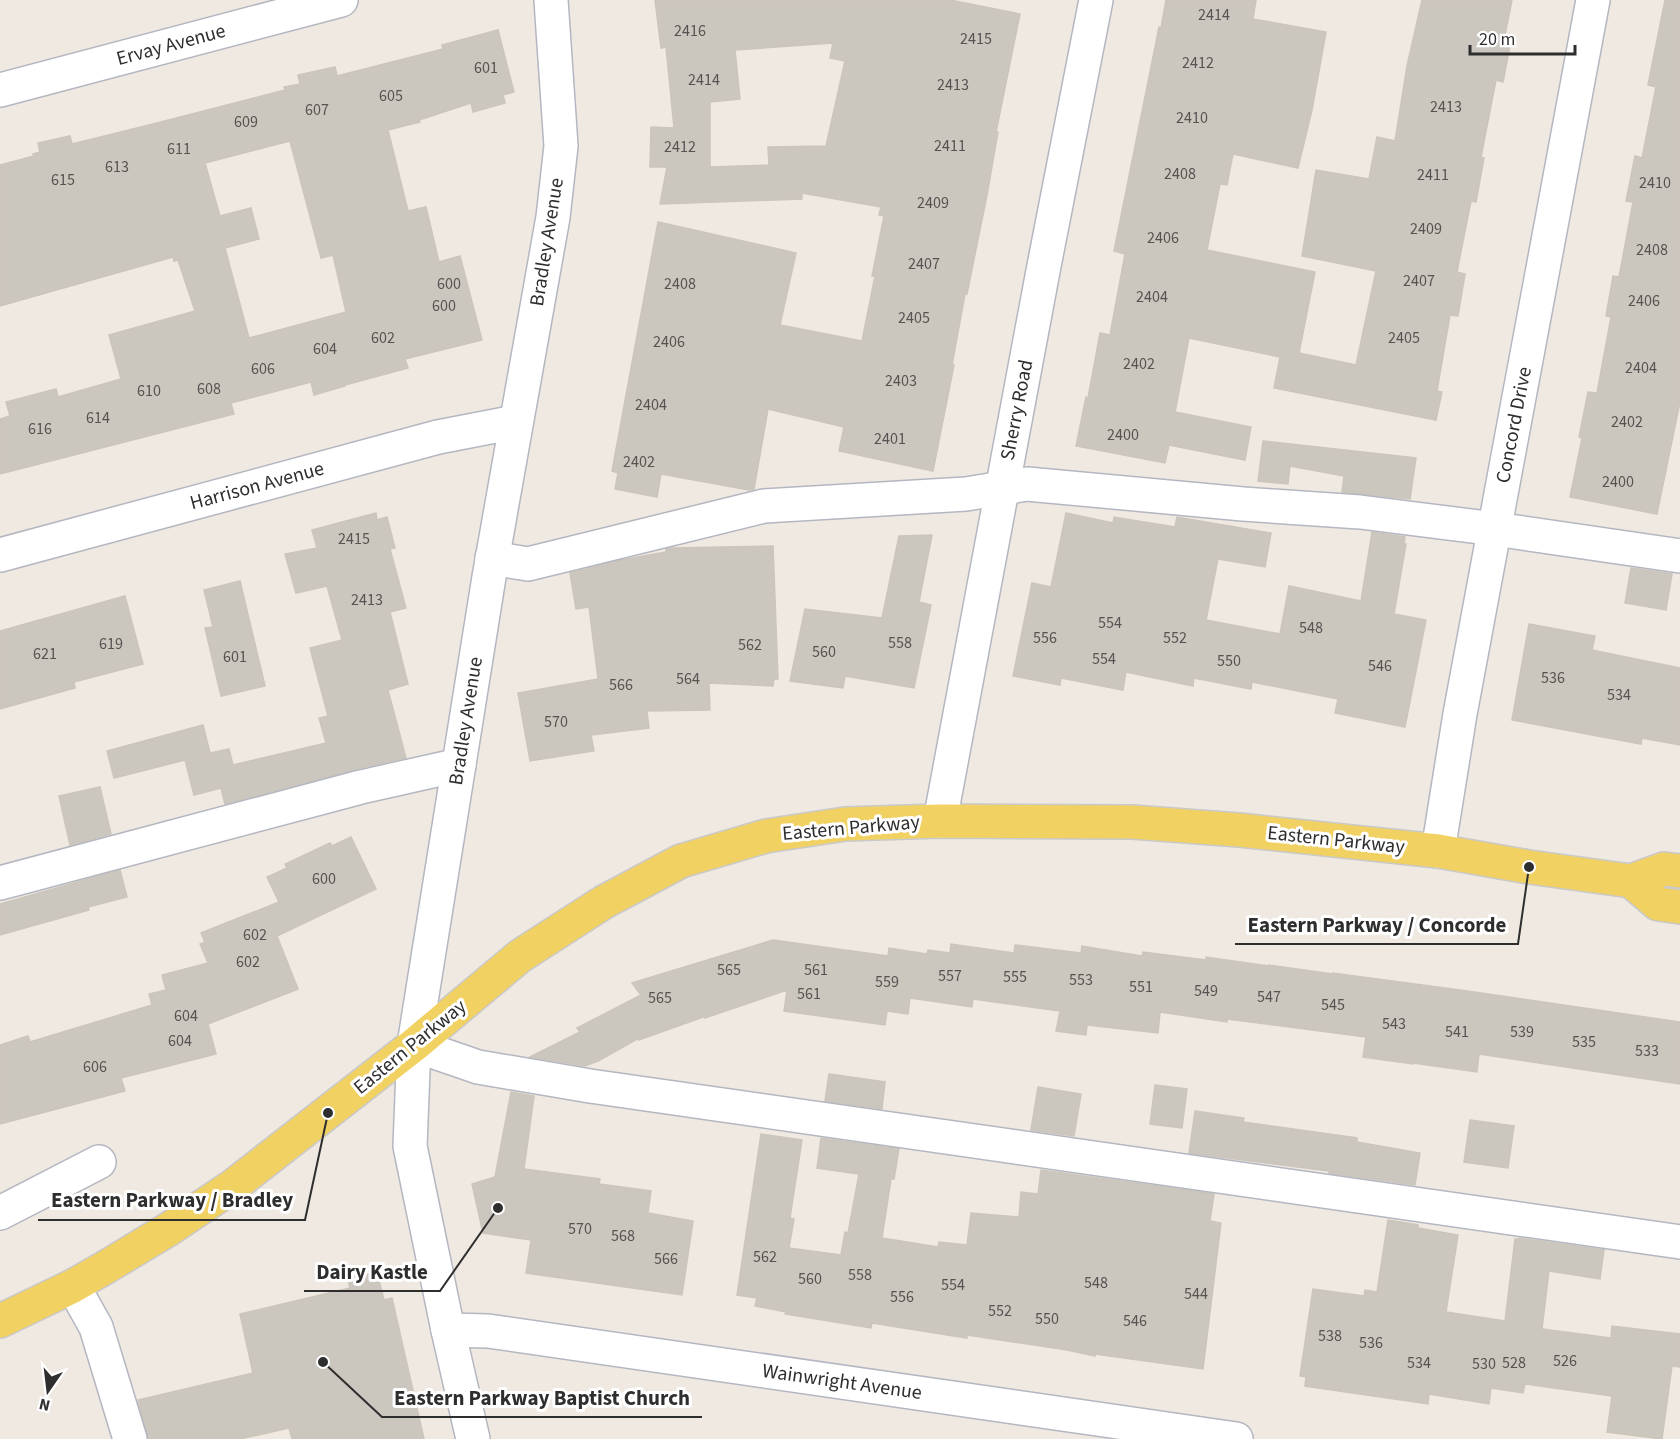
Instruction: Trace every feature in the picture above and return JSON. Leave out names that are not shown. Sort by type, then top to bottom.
[{"type":"main road","name":"Eastern Parkway","points":[[0,1321],[73,1286],[169,1229],[233,1186],[414,1045],[520,956],[604,902],[681,861],[766,836],[845,824],[940,821],[1132,822],[1239,830],[1438,851],[1630,881],[1664,869],[1680,871]]},
{"type":"main road","points":[[1630,881],[1658,904],[1680,907]]},
{"type":"street","name":"Ervay Avenue","points":[[0,90],[341,0]]},
{"type":"street","name":"Bradley Avenue","points":[[473,1439],[410,1146],[414,1045],[492,558],[553,217],[561,146],[551,0]]},
{"type":"street","name":"Sherry Road","points":[[940,821],[1096,0]]},
{"type":"street","name":"Concord Drive","points":[[1438,851],[1460,714],[1593,0]]},
{"type":"street","name":"Harrison Avenue","points":[[0,555],[438,438],[516,422]]},
{"type":"street","points":[[492,558],[528,564],[764,506],[966,494],[1027,484],[1243,504],[1360,512],[1680,556]]},
{"type":"street","points":[[0,883],[361,787],[459,765]]},
{"type":"street","points":[[414,1045],[478,1067],[590,1086],[1680,1242]]},
{"type":"street","points":[[0,1213],[99,1162]]},
{"type":"street","points":[[73,1286],[96,1327],[130,1439]]},
{"type":"street","name":"Wainwright Avenue","points":[[448,1330],[488,1331],[1236,1439]]},
{"type":"building","points":[[655,0],[950,0],[1020,14],[933,471],[839,451],[844,427],[768,409],[754,489],[661,474],[657,497],[615,489],[618,473],[612,471],[658,222],[796,253],[780,325],[862,341],[884,216],[879,215],[881,207],[802,193],[802,199],[660,204],[667,167],[650,167],[651,127],[674,128],[666,47],[661,48]],"holes":[[[833,43],[830,58],[845,61],[826,146],[768,147],[769,165],[710,167],[710,102],[740,99],[735,50]]]},
{"type":"building","points":[[1166,0],[1256,0],[1253,19],[1326,32],[1312,110],[1298,168],[1233,154],[1227,185],[1220,184],[1207,250],[1315,272],[1299,353],[1356,365],[1376,271],[1302,256],[1316,170],[1369,179],[1377,137],[1395,141],[1407,66],[1422,0],[1512,0],[1504,40],[1511,41],[1503,82],[1496,80],[1481,157],[1484,158],[1476,202],[1471,201],[1457,272],[1465,274],[1458,316],[1450,315],[1437,391],[1442,392],[1436,420],[1274,388],[1280,357],[1189,338],[1175,412],[1251,427],[1245,460],[1169,445],[1165,463],[1076,446],[1100,333],[1110,335],[1125,254],[1114,251]]},
{"type":"building","points":[[1665,0],[1680,0],[1680,402],[1657,514],[1570,497],[1582,438],[1579,437],[1588,392],[1597,393],[1611,317],[1606,316],[1613,276],[1619,277],[1633,202],[1626,201],[1635,156],[1642,158],[1656,87],[1648,85]]},
{"type":"building","points":[[498,30],[514,92],[503,95],[505,103],[473,112],[471,103],[419,120],[420,122],[388,130],[408,211],[426,207],[439,262],[460,256],[482,340],[405,359],[408,368],[314,395],[311,382],[231,403],[234,414],[0,474],[0,419],[10,416],[6,402],[56,389],[58,397],[121,379],[109,335],[195,311],[178,260],[174,261],[173,257],[0,306],[0,165],[34,156],[33,154],[40,152],[38,143],[70,136],[72,144],[285,90],[284,87],[300,84],[298,75],[335,67],[337,76],[443,49],[442,45]],"holes":[[[290,141],[321,258],[333,255],[346,312],[249,338],[225,248],[259,239],[251,208],[220,216],[205,163]]]},
{"type":"building","points":[[1263,441],[1416,458],[1410,499],[1342,492],[1344,476],[1290,466],[1288,484],[1258,481]]},
{"type":"building","points":[[376,513],[377,520],[387,517],[395,548],[390,549],[406,608],[390,612],[408,684],[388,690],[406,758],[225,804],[221,788],[194,795],[185,760],[114,778],[107,751],[203,725],[210,753],[197,756],[229,749],[233,765],[326,743],[319,718],[328,716],[310,648],[342,640],[327,586],[296,593],[285,554],[317,548],[312,530]]},
{"type":"building","points":[[1066,513],[1113,523],[1114,517],[1175,527],[1177,517],[1271,533],[1265,567],[1218,559],[1206,620],[1280,634],[1289,586],[1361,601],[1372,532],[1405,537],[1404,544],[1406,544],[1394,614],[1426,620],[1405,727],[1335,713],[1338,699],[1252,682],[1251,689],[1194,678],[1193,686],[1126,672],[1123,690],[1061,678],[1060,685],[1013,676],[1032,583],[1051,587]]},
{"type":"building","points":[[932,535],[919,602],[931,605],[914,688],[845,676],[843,688],[790,681],[805,609],[882,618],[899,536]]},
{"type":"building","points":[[773,546],[778,679],[774,679],[773,686],[709,683],[710,710],[647,711],[649,728],[591,735],[594,751],[530,761],[518,693],[598,679],[589,607],[576,609],[570,573],[621,560],[666,552],[666,549],[672,548]]},
{"type":"building","points":[[1631,568],[1672,574],[1666,610],[1625,603]]},
{"type":"building","points":[[240,581],[265,686],[221,696],[205,628],[213,627],[204,590]]},
{"type":"building","points":[[125,596],[143,664],[74,682],[75,688],[0,709],[0,631]]},
{"type":"building","points":[[1529,624],[1595,636],[1592,650],[1680,668],[1680,745],[1642,738],[1641,744],[1512,720]]},
{"type":"building","points":[[100,787],[111,834],[70,845],[59,796]]},
{"type":"building","points":[[351,837],[376,889],[277,936],[298,989],[208,1024],[216,1054],[121,1078],[125,1091],[0,1124],[0,1045],[28,1036],[30,1042],[152,1005],[149,994],[166,990],[162,975],[208,963],[200,944],[205,942],[201,933],[279,902],[267,877],[287,868],[285,864],[330,843],[332,846]]},
{"type":"building","points":[[120,870],[127,897],[0,935],[0,904]]},
{"type":"building","points":[[773,940],[888,956],[889,948],[927,954],[928,950],[950,953],[951,944],[1014,953],[1015,945],[1081,953],[1082,946],[1142,956],[1143,952],[1206,960],[1206,957],[1460,990],[1680,1022],[1680,1084],[1479,1054],[1477,1072],[1413,1064],[1363,1057],[1366,1037],[1227,1019],[1227,1022],[1160,1012],[1158,1033],[1087,1025],[1086,1035],[1056,1031],[1060,1011],[973,999],[972,1007],[910,998],[908,1014],[887,1011],[885,1025],[784,1011],[787,990],[639,1040],[639,1038],[585,1066],[530,1057],[580,1032],[577,1028],[641,995],[632,983]]},
{"type":"building","points":[[829,1074],[885,1082],[882,1109],[825,1101]]},
{"type":"building","points":[[1155,1085],[1187,1089],[1182,1128],[1150,1124]]},
{"type":"building","points":[[1038,1087],[1081,1094],[1074,1136],[1031,1130]]},
{"type":"building","points":[[511,1092],[534,1096],[524,1169],[600,1179],[599,1184],[651,1191],[648,1213],[693,1221],[682,1295],[526,1273],[531,1240],[483,1233],[472,1184],[495,1177]]},
{"type":"building","points":[[1195,1111],[1244,1118],[1243,1122],[1357,1138],[1357,1142],[1420,1153],[1415,1185],[1329,1173],[1329,1171],[1189,1153]]},
{"type":"building","points":[[1470,1120],[1514,1126],[1508,1168],[1464,1162]]},
{"type":"building","points":[[761,1134],[802,1140],[790,1218],[794,1219],[789,1248],[841,1255],[845,1232],[848,1233],[859,1174],[817,1168],[821,1138],[899,1149],[894,1179],[891,1179],[882,1238],[938,1247],[939,1242],[967,1245],[971,1213],[1019,1217],[1021,1192],[1038,1194],[1041,1170],[1214,1194],[1210,1221],[1221,1223],[1203,1369],[1095,1354],[1095,1356],[967,1335],[967,1338],[872,1323],[871,1328],[785,1314],[786,1312],[755,1306],[757,1298],[737,1295]]},
{"type":"building","points":[[1388,1220],[1458,1235],[1446,1312],[1505,1321],[1515,1239],[1604,1250],[1600,1279],[1549,1271],[1542,1329],[1611,1338],[1612,1326],[1680,1334],[1680,1367],[1672,1366],[1662,1439],[1607,1432],[1612,1396],[1525,1384],[1523,1393],[1491,1388],[1489,1404],[1429,1394],[1428,1404],[1305,1386],[1306,1377],[1300,1376],[1313,1289],[1364,1296],[1365,1290],[1377,1292]]},
{"type":"building","points":[[377,1272],[384,1300],[392,1298],[424,1439],[292,1439],[289,1428],[240,1439],[148,1439],[138,1400],[253,1373],[240,1314],[350,1288],[348,1279]]},
{"type":"place","name":"Eastern Parkway / Concorde","points":[[1529,867]]},
{"type":"place","name":"Eastern Parkway / Bradley","points":[[328,1113]]},
{"type":"place","name":"Dairy Kastle","points":[[498,1208]]},
{"type":"place","name":"Eastern Parkway Baptist Church","points":[[323,1362]]}]
